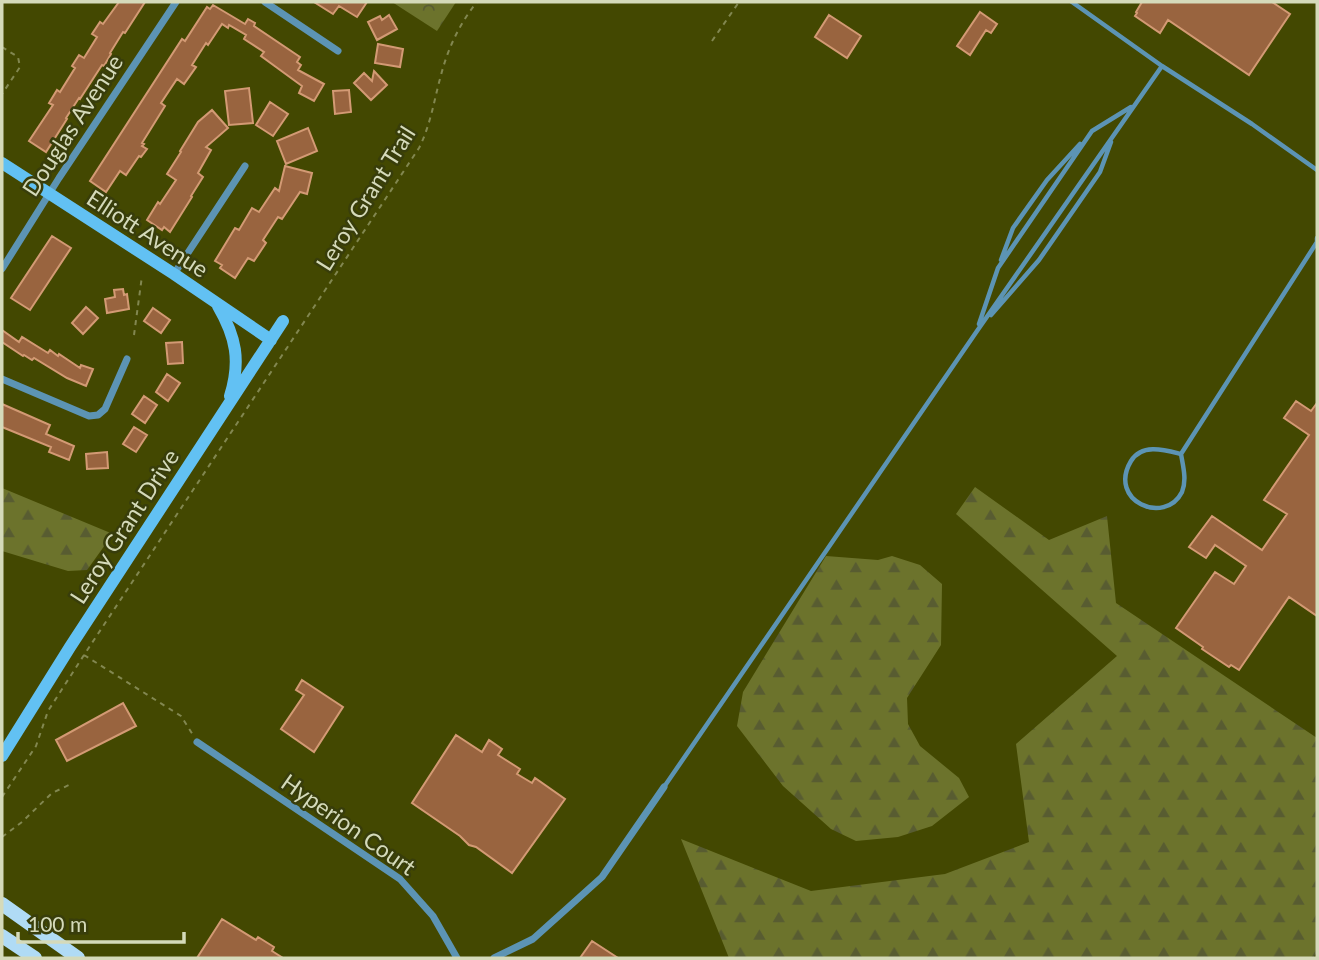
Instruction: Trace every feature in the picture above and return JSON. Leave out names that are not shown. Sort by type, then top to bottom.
[{"type":"main road","points":[[2,904],[78,958]]},
{"type":"main road","points":[[2,936],[35,958]]},
{"type":"street","name":"Douglas Avenue","points":[[2,269],[176,2]]},
{"type":"street","points":[[265,2],[338,51]]},
{"type":"street","name":"Elliott Avenue","points":[[2,163],[271,340]]},
{"type":"street","points":[[174,274],[245,166]]},
{"type":"street","points":[[216,303],[230,330],[237,362],[224,411]]},
{"type":"street","name":"Leroy Grant Drive","points":[[2,756],[283,321]]},
{"type":"street","points":[[2,379],[89,416],[98,415],[105,409],[127,359]]},
{"type":"street","name":"Hyperion Court","points":[[197,742],[400,879],[433,916],[457,958]]},
{"type":"street","points":[[494,958],[533,939],[602,877],[664,787]]},
{"type":"lane","points":[[1072,2],[1317,170]]},
{"type":"lane","points":[[664,787],[976,331],[1162,66]]},
{"type":"lane","points":[[976,331],[1013,228],[1047,180],[1092,131],[1135,105]]},
{"type":"lane","points":[[999,268],[1092,131]]},
{"type":"lane","points":[[976,331],[1039,260],[1100,172],[1115,133]]},
{"type":"lane","points":[[1181,454],[1149,449],[1134,456],[1126,470],[1125,484],[1131,496],[1143,506],[1158,508],[1173,502],[1182,491],[1185,478],[1181,454],[1317,242],[1317,238]]},
{"type":"path","name":"Leroy Grant Trail","points":[[2,797],[36,746],[48,711],[419,148],[430,121],[450,49],[477,2]]},
{"type":"path","points":[[712,41],[739,2]]},
{"type":"path","points":[[2,47],[18,57],[19,67],[2,94]]},
{"type":"path","points":[[134,335],[142,276]]},
{"type":"path","points":[[84,655],[181,716],[197,742]]},
{"type":"path","points":[[2,837],[52,793],[69,785]]},
{"type":"green space","points":[[392,2],[456,2],[437,31]]},
{"type":"green space","points":[[975,487],[1049,540],[1107,516],[1116,603],[1317,738],[1317,952],[1313,958],[729,958],[681,839],[811,891],[945,874],[1029,842],[1016,744],[1117,656],[956,514]]},
{"type":"green space","points":[[2,488],[113,534],[87,570],[68,571],[2,551]]},
{"type":"green space","points":[[826,556],[878,560],[892,556],[920,565],[942,584],[941,645],[907,698],[908,724],[920,746],[959,778],[969,797],[932,826],[898,837],[856,841],[831,829],[783,786],[737,726],[743,692]]},
{"type":"building","points":[[119,2],[145,2],[125,33],[123,32],[104,66],[102,65],[79,98],[46,152],[29,141],[53,105],[49,103],[57,90],[60,92],[75,68],[72,66],[79,55],[84,58],[97,37],[92,34]]},
{"type":"building","points":[[314,2],[367,2],[357,17],[339,6],[333,14]]},
{"type":"building","points":[[1142,2],[1272,2],[1290,14],[1249,75],[1168,20],[1160,33],[1135,16]]},
{"type":"building","points":[[213,5],[245,24],[248,19],[255,23],[254,26],[300,57],[297,62],[301,65],[298,70],[324,84],[314,101],[299,93],[302,86],[261,56],[264,52],[244,39],[246,35],[222,24],[192,65],[196,67],[184,84],[177,79],[161,103],[165,106],[142,143],[147,149],[126,175],[120,171],[106,192],[90,181],[182,39],[185,41],[207,7],[210,9]]},
{"type":"building","points":[[980,12],[997,24],[991,33],[986,30],[970,55],[957,46]]},
{"type":"building","points":[[389,15],[397,29],[377,40],[368,22],[380,16],[382,20]]},
{"type":"building","points":[[829,15],[861,36],[847,58],[815,37]]},
{"type":"building","points":[[378,44],[403,49],[400,67],[375,63]]},
{"type":"building","points":[[374,71],[387,85],[371,100],[354,83],[364,73],[372,81]]},
{"type":"building","points":[[249,88],[253,123],[229,125],[225,91]]},
{"type":"building","points":[[349,90],[351,112],[335,114],[333,91]]},
{"type":"building","points":[[270,102],[288,114],[273,136],[256,125]]},
{"type":"building","points":[[212,110],[228,128],[206,147],[211,150],[198,173],[203,177],[170,232],[164,227],[162,230],[147,220],[176,180],[167,174],[180,151],[198,122]]},
{"type":"building","points":[[308,128],[317,151],[286,164],[277,141]]},
{"type":"building","points":[[285,166],[312,173],[307,194],[300,192],[282,219],[278,217],[263,240],[266,243],[254,261],[248,258],[235,278],[215,261],[235,228],[239,230],[252,208],[259,212],[275,188],[279,191]]},
{"type":"building","points":[[52,236],[71,248],[30,310],[11,298]]},
{"type":"building","points":[[123,289],[124,295],[127,294],[129,309],[107,313],[105,299],[115,297],[114,290]]},
{"type":"building","points":[[86,307],[98,318],[83,334],[72,323]]},
{"type":"building","points":[[153,308],[170,320],[161,333],[144,321]]},
{"type":"building","points":[[2,330],[19,342],[22,337],[48,353],[50,350],[58,356],[59,354],[80,368],[81,365],[93,369],[86,386],[34,358],[32,360],[23,356],[2,342]]},
{"type":"building","points":[[182,342],[183,363],[168,364],[166,343]]},
{"type":"building","points":[[167,374],[180,383],[168,401],[156,392]]},
{"type":"building","points":[[144,396],[157,405],[145,423],[132,414]]},
{"type":"building","points":[[1296,401],[1311,411],[1317,403],[1317,616],[1289,597],[1239,670],[1231,665],[1229,667],[1202,649],[1203,647],[1176,628],[1215,572],[1234,584],[1246,566],[1215,545],[1206,558],[1189,547],[1212,516],[1262,550],[1287,514],[1264,500],[1309,435],[1284,418]]},
{"type":"building","points":[[2,404],[50,425],[46,434],[74,446],[69,460],[49,452],[51,447],[2,427]]},
{"type":"building","points":[[134,427],[147,435],[136,452],[123,444]]},
{"type":"building","points":[[107,452],[108,468],[87,469],[86,454]]},
{"type":"building","points":[[302,680],[343,707],[314,752],[281,729],[304,695],[296,690]]},
{"type":"building","points":[[123,703],[136,726],[67,761],[56,740]]},
{"type":"building","points":[[456,735],[482,752],[489,740],[502,749],[498,755],[520,769],[517,774],[532,783],[535,778],[565,799],[512,873],[412,803]]},
{"type":"building","points":[[222,919],[256,940],[258,937],[274,947],[272,951],[283,958],[197,958]]},
{"type":"building","points":[[592,941],[618,958],[580,958]]}]
